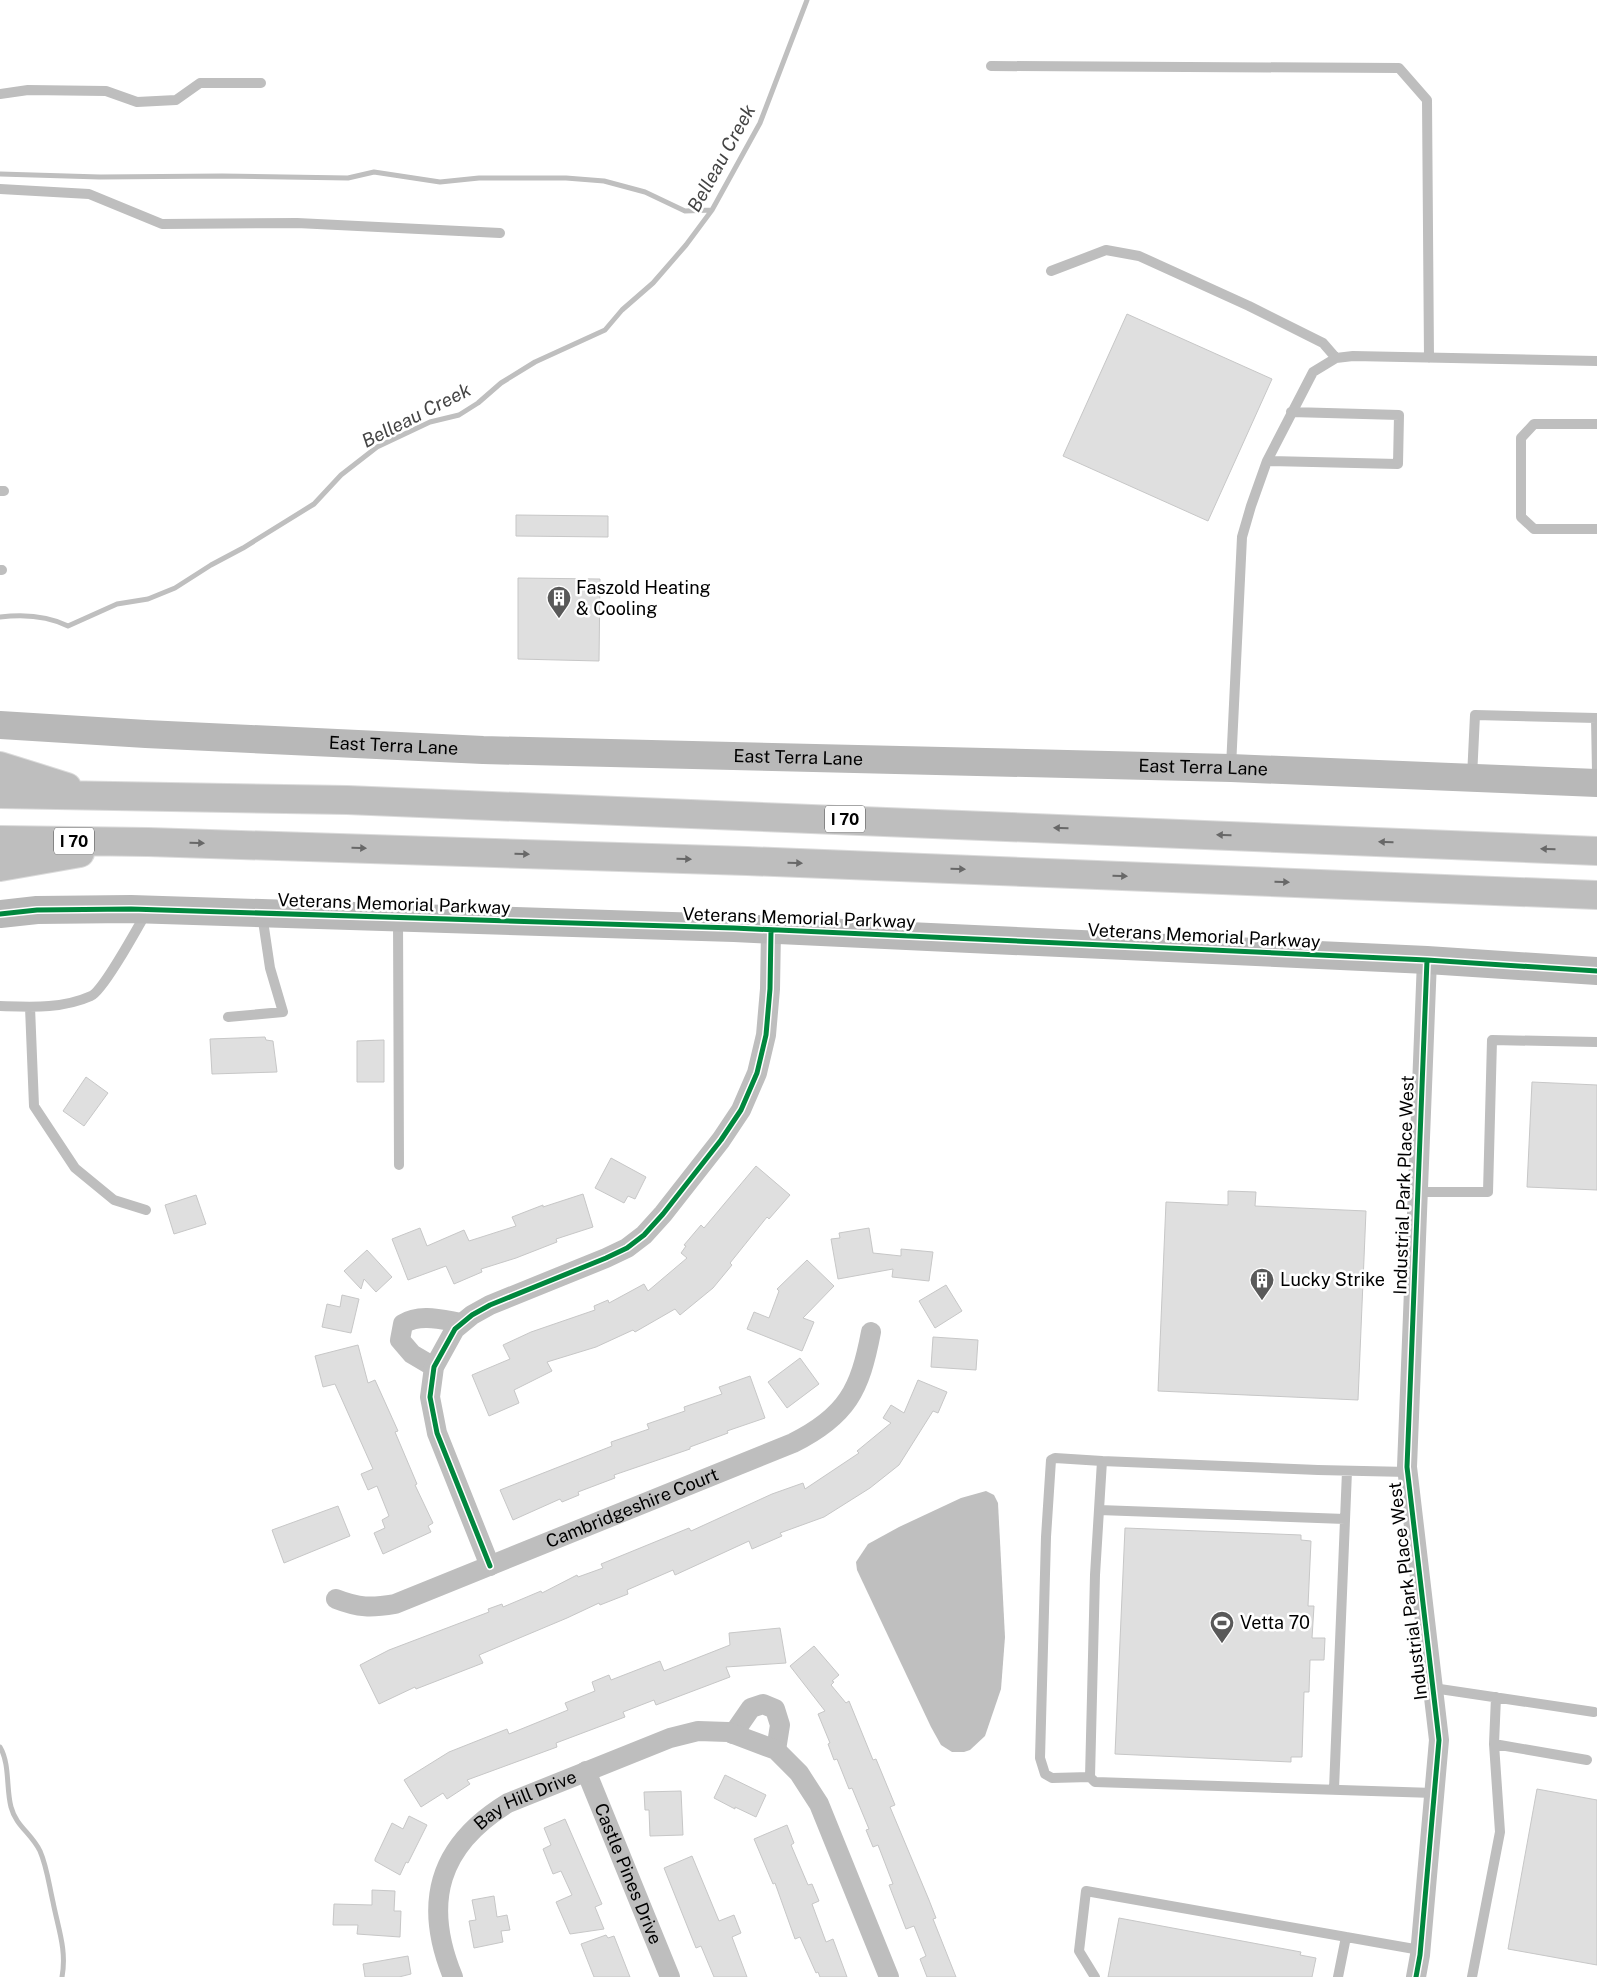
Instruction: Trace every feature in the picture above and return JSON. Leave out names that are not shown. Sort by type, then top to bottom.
[{"type":"highway","points":[[0,766],[92,795]]},
{"type":"highway","name":"I 70","points":[[0,794],[347,800],[1597,851]]},
{"type":"highway","name":"I 70","points":[[0,840],[148,842],[746,861],[1597,894]]},
{"type":"highway","points":[[0,867],[148,842]]},
{"type":"street","name":"East Terra Lane","points":[[0,725],[117,733],[483,750],[1231,768],[1597,783]]},
{"type":"street","name":"Veterans Memorial Parkway","points":[[0,914],[37,910],[147,910],[771,930],[1426,960],[1597,971]]},
{"type":"street","points":[[490,1566],[437,1433],[430,1397],[434,1367],[455,1329],[472,1315],[490,1305],[627,1248],[644,1235],[721,1140],[741,1110],[757,1073],[766,1035],[770,989],[771,930]]},
{"type":"street","name":"Industrial Park Place West","points":[[1416,1977],[1439,1740],[1408,1472],[1426,960]]},
{"type":"street","points":[[434,1367],[412,1354],[400,1340],[404,1324],[409,1320],[427,1318],[462,1323]]},
{"type":"street","name":"Cambridgeshire Court","points":[[336,1599],[356,1606],[374,1608],[395,1604],[756,1459],[816,1431],[834,1417],[849,1399],[866,1359],[871,1332]]},
{"type":"street","points":[[733,1734],[751,1708],[763,1704],[774,1708],[780,1725],[776,1750]]},
{"type":"street","name":"Bay Hill Drive","points":[[453,1977],[444,1956],[438,1930],[438,1907],[442,1878],[454,1854],[470,1832],[486,1816],[508,1803],[670,1738],[698,1731],[728,1732],[776,1750],[799,1773],[818,1804],[889,1977]]},
{"type":"street","name":"Castle Pines Drive","points":[[586,1771],[670,1977]]},
{"type":"lane","points":[[991,66],[1399,68],[1427,100],[1429,358]]},
{"type":"lane","points":[[0,94],[28,90],[106,91],[137,102],[176,100],[200,83],[261,83]]},
{"type":"lane","points":[[0,189],[89,194],[162,224],[297,223],[500,233]]},
{"type":"lane","points":[[1051,272],[1106,250],[1139,256],[1249,306],[1323,343],[1336,358]]},
{"type":"lane","points":[[1231,768],[1242,537],[1267,461],[1313,372],[1336,358],[1597,361]]},
{"type":"lane","points":[[1267,461],[1398,464],[1399,415],[1291,412]]},
{"type":"lane","points":[[1597,424],[1534,424],[1521,438],[1521,517],[1534,528],[1597,529]]},
{"type":"lane","points":[[1472,778],[1475,715],[1596,718],[1597,772]]},
{"type":"lane","points":[[0,1006],[51,1007],[93,995],[124,952],[147,910]]},
{"type":"lane","points":[[228,1017],[284,1012],[270,968],[262,913]]},
{"type":"lane","points":[[398,918],[399,1165]]},
{"type":"lane","points":[[30,1006],[34,1106],[74,1168],[114,1200],[146,1210]]},
{"type":"lane","points":[[1418,1192],[1488,1192],[1492,1040],[1597,1042]]},
{"type":"lane","points":[[1090,1777],[1052,1778],[1045,1774],[1040,1758],[1046,1546],[1051,1460],[1055,1458],[1408,1472]]},
{"type":"lane","points":[[1102,1461],[1095,1575],[1090,1777],[1095,1782],[1434,1793]]},
{"type":"lane","points":[[1334,1789],[1347,1471]]},
{"type":"lane","points":[[1099,1510],[1345,1520]]},
{"type":"lane","points":[[1433,1688],[1594,1712]]},
{"type":"lane","points":[[1472,1977],[1500,1832],[1494,1744],[1496,1696]]},
{"type":"lane","points":[[1494,1744],[1587,1760]]},
{"type":"lane","points":[[1095,1977],[1079,1951],[1086,1891],[1420,1950]]},
{"type":"lane","points":[[1338,1977],[1346,1937]]},
{"type":"shaded area","points":[[986,1491],[994,1495],[998,1503],[1005,1637],[1001,1689],[985,1736],[970,1750],[952,1752],[941,1745],[931,1727],[857,1570],[856,1562],[868,1544],[899,1527],[961,1498]]},
{"type":"building","points":[[1127,314],[1272,379],[1208,521],[1063,456]]},
{"type":"building","points":[[516,515],[608,516],[608,537],[516,536]]},
{"type":"building","name":"Faszold Heating & Cooling","points":[[518,578],[600,579],[599,661],[518,659]]},
{"type":"building","points":[[265,1037],[266,1040],[273,1041],[277,1072],[212,1074],[210,1039]]},
{"type":"building","points":[[384,1040],[384,1082],[357,1082],[357,1041]]},
{"type":"building","points":[[86,1077],[108,1093],[84,1126],[63,1111]]},
{"type":"building","points":[[1532,1082],[1597,1085],[1597,1190],[1527,1187]]},
{"type":"building","points":[[611,1158],[646,1177],[635,1199],[628,1196],[624,1203],[595,1188]]},
{"type":"building","points":[[756,1166],[790,1195],[769,1219],[767,1217],[730,1263],[732,1265],[713,1288],[680,1315],[675,1309],[635,1332],[633,1330],[596,1347],[547,1362],[552,1371],[514,1390],[519,1403],[489,1416],[472,1375],[510,1359],[503,1345],[531,1332],[595,1310],[594,1306],[608,1300],[609,1303],[644,1284],[648,1291],[687,1258],[681,1253],[686,1246],[684,1245],[701,1225],[704,1228]]},
{"type":"building","name":"Lucky Strike","points":[[1228,1191],[1256,1192],[1255,1206],[1366,1211],[1358,1400],[1158,1391],[1166,1202],[1228,1205]]},
{"type":"building","points":[[583,1194],[593,1227],[556,1239],[557,1242],[516,1258],[481,1269],[482,1272],[454,1284],[446,1266],[408,1280],[392,1239],[420,1228],[427,1246],[464,1230],[469,1241],[516,1226],[512,1217],[543,1205],[543,1207]]},
{"type":"building","points":[[196,1195],[206,1224],[174,1234],[165,1205]]},
{"type":"building","points":[[869,1228],[873,1253],[901,1256],[901,1249],[933,1252],[929,1281],[892,1277],[893,1269],[838,1279],[831,1239],[840,1238],[839,1233]]},
{"type":"building","points":[[367,1250],[392,1277],[376,1292],[364,1279],[361,1289],[344,1271]]},
{"type":"building","points":[[807,1260],[834,1286],[803,1318],[814,1322],[802,1351],[747,1329],[754,1312],[769,1318],[779,1291],[777,1289]]},
{"type":"building","points":[[946,1285],[962,1311],[935,1328],[919,1301]]},
{"type":"building","points":[[342,1295],[359,1299],[351,1333],[322,1327],[327,1304],[340,1307]]},
{"type":"building","points":[[933,1337],[978,1340],[976,1370],[931,1367]]},
{"type":"building","points":[[358,1345],[368,1383],[375,1380],[398,1431],[395,1432],[417,1484],[415,1485],[433,1523],[428,1526],[431,1532],[383,1554],[374,1533],[385,1528],[382,1520],[389,1516],[377,1486],[368,1490],[361,1474],[373,1469],[335,1384],[323,1387],[315,1356]]},
{"type":"building","points":[[800,1358],[819,1384],[787,1408],[768,1382]]},
{"type":"building","points":[[750,1376],[765,1418],[727,1431],[728,1433],[690,1447],[690,1449],[614,1475],[615,1478],[578,1492],[579,1495],[562,1502],[560,1499],[513,1520],[500,1490],[612,1446],[611,1442],[649,1429],[647,1424],[685,1411],[684,1407],[722,1394],[719,1387]]},
{"type":"building","points":[[918,1380],[947,1392],[938,1413],[933,1411],[899,1465],[870,1488],[824,1517],[780,1533],[782,1536],[752,1549],[749,1541],[675,1575],[673,1570],[627,1590],[628,1594],[600,1605],[599,1603],[479,1655],[483,1663],[416,1689],[415,1687],[379,1704],[360,1665],[389,1650],[489,1612],[488,1609],[502,1604],[503,1607],[541,1591],[542,1593],[577,1575],[578,1577],[603,1568],[601,1564],[689,1528],[691,1531],[772,1494],[803,1483],[805,1489],[859,1453],[857,1451],[891,1423],[883,1418],[891,1405],[904,1413]]},
{"type":"building","points":[[338,1506],[350,1536],[284,1563],[272,1530]]},
{"type":"building","name":"Vetta 70","points":[[1125,1528],[1301,1535],[1301,1540],[1311,1541],[1308,1606],[1314,1606],[1312,1638],[1325,1638],[1324,1660],[1310,1660],[1309,1692],[1304,1692],[1302,1757],[1291,1757],[1291,1762],[1115,1754]]},
{"type":"building","points":[[780,1628],[786,1663],[726,1667],[730,1677],[656,1705],[654,1700],[623,1712],[625,1717],[556,1743],[557,1747],[467,1780],[470,1784],[447,1799],[443,1793],[421,1807],[404,1780],[449,1752],[507,1729],[509,1734],[568,1710],[565,1703],[595,1691],[592,1682],[609,1675],[611,1680],[660,1661],[664,1671],[730,1645],[729,1633]]},
{"type":"building","points":[[814,1646],[839,1675],[832,1681],[834,1682],[831,1685],[846,1703],[849,1701],[873,1760],[876,1759],[895,1805],[890,1807],[936,1918],[933,1919],[956,1977],[927,1977],[920,1959],[926,1956],[914,1926],[906,1929],[889,1885],[893,1884],[878,1845],[873,1847],[866,1830],[869,1829],[852,1788],[849,1789],[837,1759],[834,1760],[828,1744],[830,1743],[818,1714],[825,1711],[790,1666]]},
{"type":"building","points":[[725,1775],[766,1795],[756,1817],[714,1798]]},
{"type":"building","points":[[1537,1789],[1597,1800],[1597,1965],[1508,1949]]},
{"type":"building","points":[[681,1791],[683,1835],[650,1836],[649,1810],[645,1810],[644,1792]]},
{"type":"building","points":[[409,1816],[427,1825],[400,1875],[375,1861],[375,1859],[392,1823],[403,1829]]},
{"type":"building","points":[[565,1819],[602,1904],[595,1907],[604,1929],[570,1934],[556,1902],[572,1895],[561,1871],[553,1874],[543,1849],[551,1845],[544,1828]]},
{"type":"building","points":[[787,1825],[794,1843],[791,1845],[808,1885],[812,1884],[819,1901],[812,1904],[826,1942],[833,1939],[847,1977],[820,1977],[818,1972],[816,1973],[800,1937],[795,1939],[775,1883],[773,1884],[754,1839]]},
{"type":"building","points":[[692,1856],[719,1921],[734,1915],[741,1933],[732,1937],[747,1977],[714,1977],[701,1946],[696,1948],[664,1868]]},
{"type":"building","points":[[372,1890],[395,1891],[394,1911],[401,1911],[400,1937],[357,1934],[358,1925],[333,1925],[334,1904],[372,1905]]},
{"type":"building","points":[[494,1896],[497,1917],[507,1915],[510,1930],[501,1931],[503,1942],[474,1948],[469,1921],[476,1920],[472,1900]]},
{"type":"building","points":[[1119,1918],[1301,1952],[1300,1955],[1316,1958],[1312,1977],[1108,1977]]},
{"type":"building","points":[[606,1935],[608,1938],[614,1936],[630,1977],[594,1977],[581,1944]]},
{"type":"building","points":[[408,1956],[411,1974],[399,1977],[365,1977],[363,1964]]},
{"type":"waterway","name":"Belleau Creek","points":[[0,617],[35,616],[60,622],[68,626],[117,604],[148,599],[175,588],[314,504],[341,475],[377,447],[430,422],[459,415],[478,403],[501,383],[535,362],[605,330],[622,310],[653,283],[686,245],[712,210],[760,123],[807,0]]},
{"type":"waterway","points":[[0,174],[100,177],[348,178],[374,172],[440,182],[479,178],[566,178],[604,181],[645,192],[685,211],[712,210]]},
{"type":"waterway","name":"Belleau Creek","points":[[0,1747],[7,1768],[13,1814],[40,1851],[44,1863],[63,1948],[62,1977]]},
{"type":"cycle path","points":[[0,914],[37,910],[131,909],[734,928],[1427,960],[1597,971]]},
{"type":"cycle path","points":[[490,1566],[437,1433],[430,1397],[434,1367],[455,1329],[472,1315],[490,1305],[606,1258],[627,1248],[644,1235],[663,1214],[721,1140],[741,1110],[757,1073],[766,1035],[770,989],[771,930]]},
{"type":"cycle path","points":[[1416,1977],[1420,1955],[1439,1740],[1407,1467],[1427,960]]},
{"type":"place","name":"Faszold Heating & Cooling","points":[[559,619]]},
{"type":"place","name":"Lucky Strike","points":[[1262,1301]]},
{"type":"place","name":"Vetta 70","points":[[1222,1644]]}]
